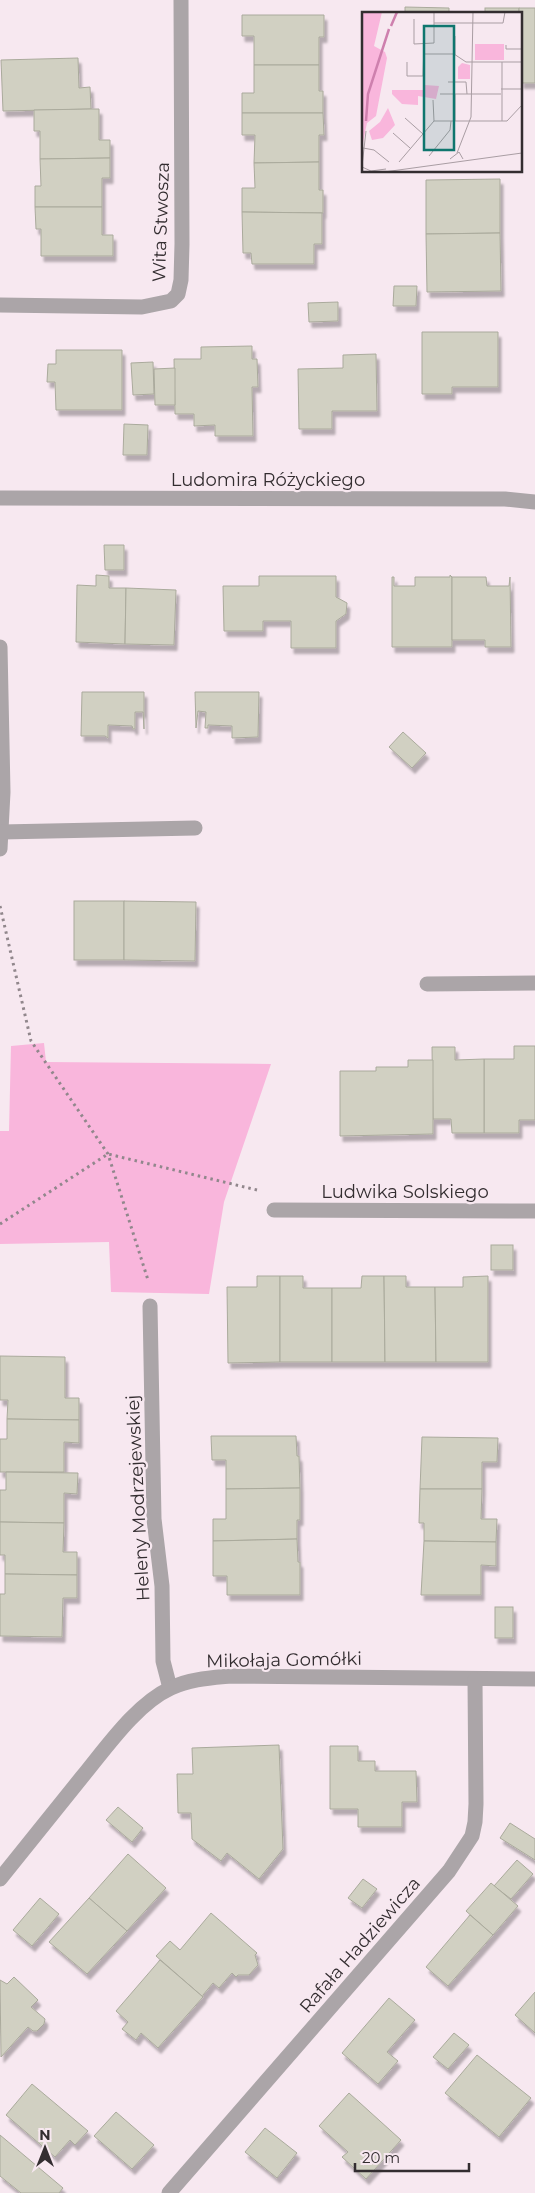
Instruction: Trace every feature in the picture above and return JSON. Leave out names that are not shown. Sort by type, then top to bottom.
[{"type":"street","name":"Wita Stwosza","points":[[0,305],[142,307],[171,301],[178,294],[181,280],[182,244],[180,0]]},
{"type":"street","name":"Ludomira Różyckiego","points":[[0,498],[506,499],[535,502]]},
{"type":"street","points":[[0,647],[3,792],[0,849]]},
{"type":"street","points":[[1,832],[195,828]]},
{"type":"street","points":[[427,984],[535,983]]},
{"type":"street","name":"Ludwika Solskiego","points":[[274,1210],[535,1211]]},
{"type":"street","name":"Heleny Modrzejewskiej","points":[[150,1306],[154,1519],[162,1586],[163,1660],[170,1688]]},
{"type":"street","name":"Mikołaja Gomółki","points":[[0,1879],[114,1739],[146,1706],[170,1688],[204,1678],[231,1676],[475,1680],[535,1679]]},
{"type":"street","name":"Rafała Hadziewicza","points":[[170,2193],[449,1871],[472,1836],[476,1804],[475,1680]]},
{"type":"path","points":[[0,906],[31,1041],[108,1154],[148,1275],[150,1306]]},
{"type":"path","points":[[0,1224],[108,1154],[254,1188],[295,1211]]},
{"type":"shaded area","points":[[44,1043],[46,1062],[271,1064],[224,1202],[209,1294],[111,1292],[109,1242],[0,1244],[0,1131],[9,1131],[11,1046]]},
{"type":"building","points":[[405,7],[449,8],[449,12],[405,12]]},
{"type":"building","points":[[485,8],[519,8],[519,12],[485,12]]},
{"type":"building","points":[[519,8],[535,8],[535,83],[522,83],[522,12],[519,12]]},
{"type":"building","points":[[242,15],[324,15],[324,37],[319,37],[319,65],[254,65],[254,36],[242,36]]},
{"type":"building","points":[[78,58],[79,88],[90,87],[91,109],[3,111],[1,60]]},
{"type":"building","points":[[254,65],[319,65],[319,91],[323,91],[323,113],[242,113],[242,93],[254,93]]},
{"type":"building","points":[[99,109],[99,140],[110,140],[110,158],[40,159],[40,131],[34,131],[34,110]]},
{"type":"building","points":[[242,113],[323,113],[324,135],[319,135],[319,162],[254,163],[255,135],[242,135]]},
{"type":"building","points":[[110,158],[110,178],[102,178],[102,207],[35,207],[35,186],[41,186],[40,159]]},
{"type":"building","points":[[319,162],[319,190],[323,190],[323,213],[242,212],[242,188],[255,188],[254,163]]},
{"type":"building","points":[[500,179],[500,233],[426,234],[426,180]]},
{"type":"building","points":[[35,207],[102,207],[102,235],[113,235],[113,256],[41,256],[41,229],[36,229]]},
{"type":"building","points":[[242,212],[322,213],[322,244],[314,244],[314,264],[252,264],[251,253],[243,253]]},
{"type":"building","points":[[500,233],[501,291],[427,292],[426,234]]},
{"type":"building","points":[[394,286],[417,286],[416,306],[393,306]]},
{"type":"building","points":[[338,302],[338,321],[309,322],[308,303]]},
{"type":"building","points":[[422,332],[498,332],[498,387],[452,387],[452,394],[422,394]]},
{"type":"building","points":[[252,346],[252,359],[257,359],[258,387],[252,387],[253,436],[215,436],[215,425],[194,426],[194,414],[175,414],[174,359],[201,359],[201,347]]},
{"type":"building","points":[[56,350],[122,350],[122,410],[56,410],[55,382],[47,382],[48,364],[56,364]]},
{"type":"building","points":[[376,354],[377,411],[332,411],[332,429],[299,429],[298,369],[343,368],[343,355]]},
{"type":"building","points":[[153,362],[154,394],[133,395],[131,363]]},
{"type":"building","points":[[175,368],[175,405],[155,405],[154,369]]},
{"type":"building","points":[[124,424],[148,425],[147,455],[123,455]]},
{"type":"building","points":[[104,545],[124,545],[124,570],[105,570]]},
{"type":"building","points":[[96,575],[109,576],[109,588],[126,588],[125,644],[76,642],[77,585],[96,586]]},
{"type":"building","points":[[450,575],[452,577],[452,647],[392,647],[392,577],[394,577],[394,586],[415,586],[415,577],[450,577]]},
{"type":"building","points":[[259,576],[336,576],[336,597],[347,603],[346,614],[336,621],[336,648],[291,648],[291,621],[263,621],[263,631],[224,631],[223,586],[259,586]]},
{"type":"building","points":[[452,577],[486,577],[487,586],[509,586],[510,577],[511,647],[485,647],[485,640],[452,640]]},
{"type":"building","points":[[126,588],[176,590],[174,645],[125,644]]},
{"type":"building","points":[[82,692],[144,692],[144,729],[143,712],[135,712],[135,729],[132,726],[108,725],[108,738],[105,736],[81,736]]},
{"type":"building","points":[[195,692],[259,692],[258,737],[232,738],[232,726],[208,725],[208,728],[205,728],[206,712],[198,711],[196,728]]},
{"type":"building","points":[[403,732],[426,753],[412,768],[389,747]]},
{"type":"building","points":[[74,901],[124,901],[124,960],[74,960]]},
{"type":"building","points":[[124,901],[196,902],[195,961],[124,960]]},
{"type":"building","points":[[514,1046],[535,1046],[535,1120],[519,1120],[519,1133],[484,1133],[484,1059],[514,1059]]},
{"type":"building","points":[[432,1047],[455,1047],[455,1060],[484,1059],[484,1133],[452,1133],[451,1119],[433,1119]]},
{"type":"building","points":[[408,1060],[433,1060],[433,1134],[340,1136],[340,1071],[376,1071],[376,1067],[408,1067]]},
{"type":"building","points":[[491,1245],[513,1245],[513,1270],[491,1270]]},
{"type":"building","points":[[257,1276],[280,1276],[280,1362],[228,1363],[227,1287],[257,1287]]},
{"type":"building","points":[[280,1276],[303,1276],[303,1288],[332,1288],[332,1362],[280,1362]]},
{"type":"building","points":[[362,1276],[384,1276],[385,1362],[332,1362],[332,1288],[361,1288]]},
{"type":"building","points":[[384,1276],[406,1276],[406,1287],[435,1287],[436,1362],[385,1362]]},
{"type":"building","points":[[488,1276],[488,1362],[436,1362],[435,1287],[463,1287],[463,1277]]},
{"type":"building","points":[[0,1356],[65,1357],[65,1398],[79,1398],[79,1420],[7,1419],[8,1400],[0,1400]]},
{"type":"building","points":[[7,1419],[79,1420],[79,1443],[64,1442],[64,1472],[0,1472],[0,1439],[7,1439]]},
{"type":"building","points":[[211,1436],[296,1436],[300,1488],[226,1489],[226,1460],[212,1460]]},
{"type":"building","points":[[422,1437],[498,1438],[497,1462],[482,1462],[482,1489],[420,1489]]},
{"type":"building","points":[[6,1472],[78,1473],[77,1494],[64,1493],[64,1523],[0,1522],[0,1490],[6,1490]]},
{"type":"building","points":[[300,1488],[300,1520],[297,1520],[297,1539],[213,1541],[213,1519],[226,1519],[226,1489]]},
{"type":"building","points":[[420,1489],[482,1489],[481,1519],[497,1519],[496,1542],[424,1541],[424,1523],[419,1523]]},
{"type":"building","points":[[0,1522],[64,1523],[63,1552],[77,1552],[77,1575],[5,1574],[5,1555],[0,1555]]},
{"type":"building","points":[[297,1539],[298,1562],[300,1562],[300,1595],[227,1595],[227,1576],[213,1576],[213,1541]]},
{"type":"building","points":[[424,1541],[496,1542],[496,1566],[481,1565],[481,1595],[421,1595]]},
{"type":"building","points":[[5,1574],[77,1575],[77,1598],[63,1598],[62,1637],[0,1636],[0,1594],[5,1594]]},
{"type":"building","points":[[495,1607],[513,1607],[513,1638],[495,1638]]},
{"type":"building","points":[[279,1745],[283,1849],[259,1879],[227,1853],[221,1861],[192,1839],[191,1813],[178,1813],[177,1774],[193,1774],[192,1748]]},
{"type":"building","points":[[330,1746],[358,1746],[358,1761],[375,1761],[375,1771],[416,1771],[417,1802],[402,1802],[402,1827],[358,1827],[358,1809],[330,1809]]},
{"type":"building","points":[[118,1807],[143,1828],[132,1842],[106,1820]]},
{"type":"building","points":[[510,1823],[535,1839],[535,1860],[500,1838]]},
{"type":"building","points":[[128,1854],[166,1888],[127,1931],[89,1898]]},
{"type":"building","points":[[517,1860],[533,1874],[511,1899],[494,1886]]},
{"type":"building","points":[[363,1879],[377,1889],[362,1908],[348,1898]]},
{"type":"building","points":[[491,1883],[518,1906],[493,1935],[466,1911]]},
{"type":"building","points":[[40,1898],[59,1914],[32,1946],[13,1930]]},
{"type":"building","points":[[89,1898],[127,1931],[87,1974],[49,1942]]},
{"type":"building","points":[[211,1913],[257,1953],[255,1955],[258,1965],[249,1975],[238,1975],[236,1977],[232,1973],[219,1988],[213,1983],[203,1997],[156,1956],[170,1941],[180,1950]]},
{"type":"building","points":[[470,1915],[493,1935],[448,1986],[426,1967]]},
{"type":"building","points":[[160,1960],[203,1997],[158,2048],[141,2033],[136,2040],[122,2029],[128,2022],[116,2011]]},
{"type":"building","points":[[14,1977],[38,2000],[31,2007],[45,2019],[44,2024],[37,2031],[33,2031],[28,2027],[1,2057],[0,1980],[7,1984]]},
{"type":"building","points":[[535,1992],[535,2033],[515,2015]]},
{"type":"building","points":[[389,1998],[415,2020],[387,2052],[398,2061],[378,2084],[342,2053]]},
{"type":"building","points":[[454,2033],[469,2045],[448,2069],[433,2057]]},
{"type":"building","points":[[477,2055],[531,2098],[499,2137],[445,2093]]},
{"type":"building","points":[[32,2084],[88,2131],[75,2145],[70,2140],[55,2157],[6,2115]]},
{"type":"building","points":[[349,2093],[401,2140],[366,2179],[342,2157],[348,2152],[319,2126]]},
{"type":"building","points":[[116,2112],[154,2145],[132,2169],[94,2136]]},
{"type":"building","points":[[265,2128],[297,2153],[277,2178],[245,2152]]},
{"type":"building","points":[[0,2135],[63,2188],[59,2193],[21,2193],[0,2176]]}]
